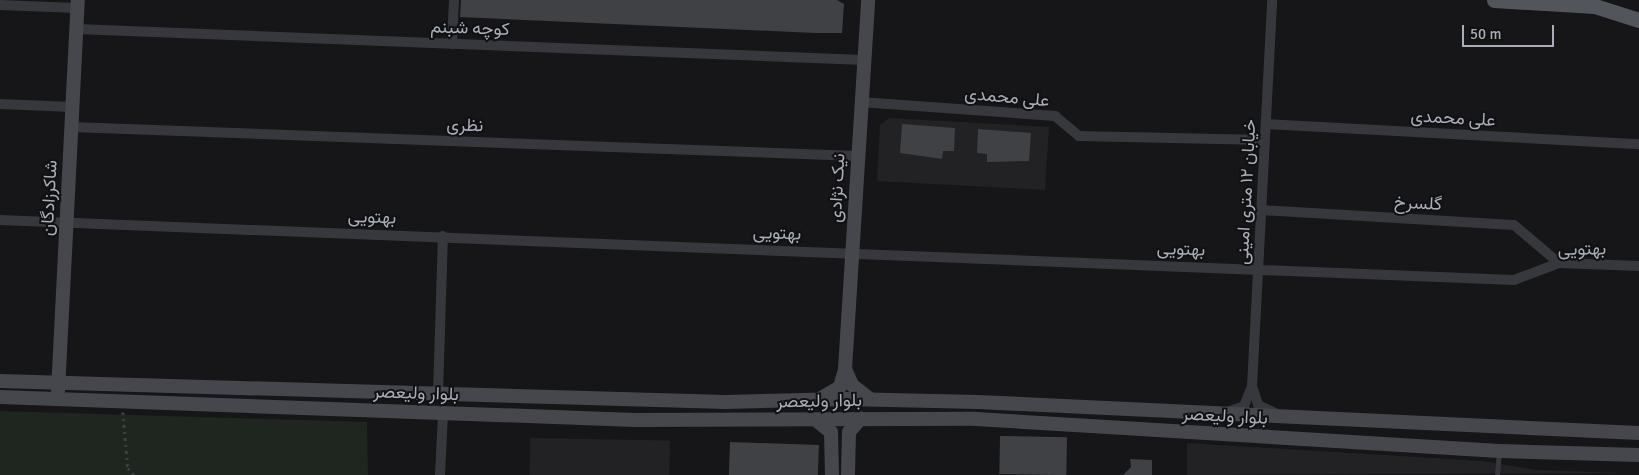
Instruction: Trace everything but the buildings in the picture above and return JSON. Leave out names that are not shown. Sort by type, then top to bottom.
[{"type":"main road","points":[[1494,0],[1540,1],[1595,6],[1639,20]]},
{"type":"street","points":[[452,44],[454,0]]},
{"type":"street","name":"خیابان ۱۲ متری امینی","points":[[1252,386],[1272,0]]},
{"type":"street","name":"نیک نژادی","points":[[818,400],[835,393],[845,369],[866,3]]},
{"type":"street","points":[[0,5],[78,4]]},
{"type":"street","name":"شاکرزادگان","points":[[58,399],[57,382],[78,4]]},
{"type":"street","name":"کوچه شبنم","points":[[77,30],[863,60]]},
{"type":"street","name":"علی محمدی","points":[[860,102],[1055,116],[1079,136],[1265,140]]},
{"type":"street","points":[[0,104],[73,107]]},
{"type":"street","name":"علی محمدی","points":[[1266,124],[1639,144]]},
{"type":"street","name":"نظری","points":[[72,127],[857,156]]},
{"type":"street","name":"گلسرخ","points":[[1261,210],[1514,225],[1559,262]]},
{"type":"street","name":"بهتویی","points":[[0,220],[1258,268],[1514,280],[1559,262],[1639,266]]},
{"type":"street","points":[[438,393],[443,236]]},
{"type":"street","points":[[845,369],[852,385],[870,399]]},
{"type":"street","name":"بلوار ولیعصر","points":[[0,381],[667,400],[870,399],[1009,403],[1481,424],[1636,436]]},
{"type":"street","points":[[1227,412],[1244,406],[1252,386]]},
{"type":"street","points":[[1252,386],[1258,404],[1278,414]]},
{"type":"street","name":"بلوار ولیعصر","points":[[0,397],[635,420],[976,419],[1476,450],[1633,455]]},
{"type":"street","points":[[635,420],[646,417],[648,411],[646,404],[637,399]]},
{"type":"street","points":[[667,400],[653,410],[656,418],[667,420]]},
{"type":"street","points":[[976,419],[988,411],[978,402]]},
{"type":"street","points":[[1005,421],[997,416],[996,408],[1009,403]]},
{"type":"street","points":[[440,475],[443,413]]},
{"type":"street","points":[[848,475],[849,432],[861,418]]},
{"type":"street","points":[[816,420],[831,432]]},
{"type":"street","points":[[1476,450],[1492,444],[1495,436],[1493,430],[1481,424]]},
{"type":"street","points":[[831,432],[841,427],[849,432]]},
{"type":"street","points":[[1524,427],[1514,429],[1510,436],[1511,443],[1524,452]]},
{"type":"street","points":[[831,432],[832,475]]},
{"type":"street","points":[[1633,455],[1639,448]]},
{"type":"lane","points":[[1497,475],[1499,451]]},
{"type":"path","points":[[122,401],[128,468],[134,475]]},
{"type":"shaded area","points":[[889,118],[1049,127],[1045,190],[877,181],[880,125]]},
{"type":"shaded area","points":[[0,411],[367,422],[368,475],[0,475]]},
{"type":"shaded area","points":[[530,438],[670,440],[669,475],[529,475]]},
{"type":"shaded area","points":[[1187,443],[1482,461],[1536,470],[1621,473],[1187,475]]}]
